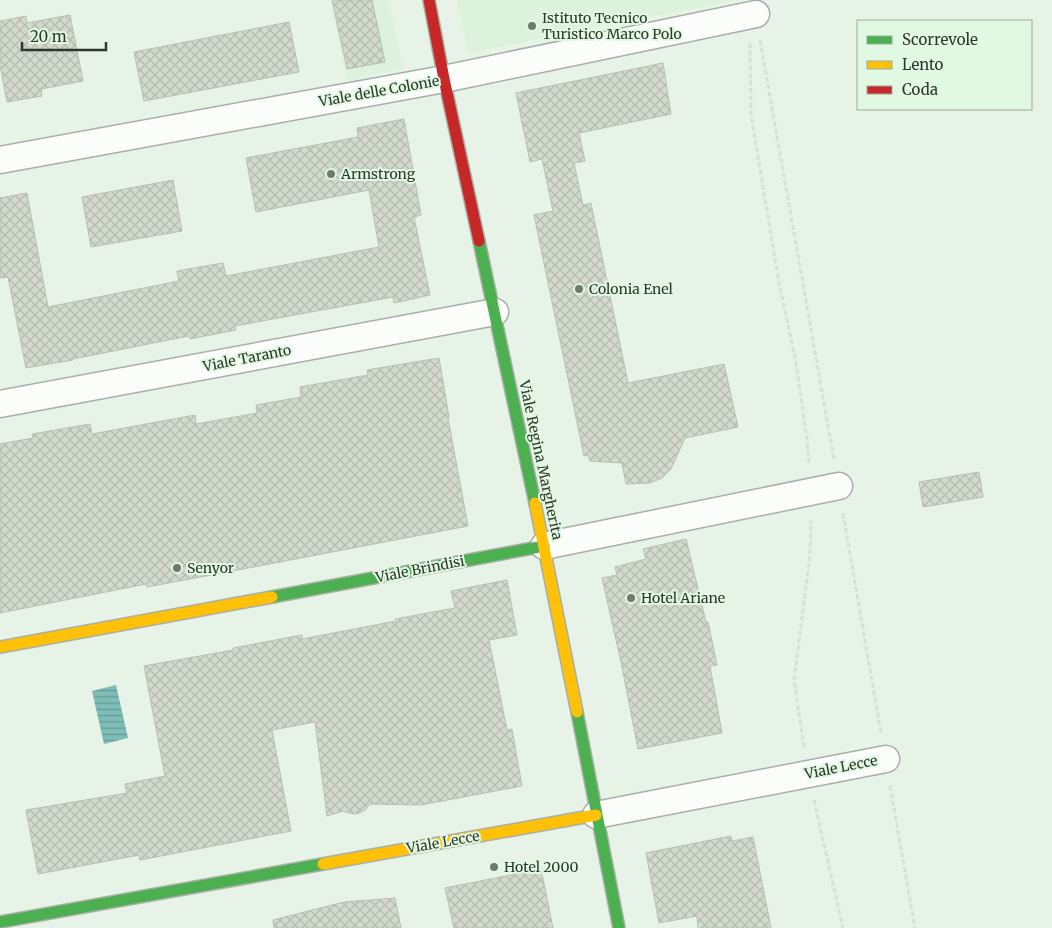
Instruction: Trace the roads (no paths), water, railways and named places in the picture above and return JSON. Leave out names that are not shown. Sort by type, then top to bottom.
[{"type":"street","name":"Viale Regina Margherita","points":[[429,0],[444,80],[544,546],[619,928]]},
{"type":"street","name":"Viale delle Colonie","points":[[0,160],[444,80],[752,15]]},
{"type":"street","name":"Viale Taranto","points":[[0,404],[495,312]]},
{"type":"street","name":"Viale Brindisi","points":[[0,647],[544,546],[839,486]]},
{"type":"street","name":"Viale Lecce","points":[[1,921],[596,815],[886,759]]},
{"type":"water","points":[[116,685],[128,738],[104,744],[92,691]]},
{"type":"place","name":"Istituto Tecnico Turistico Marco Polo","points":[[532,26]]},
{"type":"place","name":"Armstrong","points":[[331,174]]},
{"type":"place","name":"Colonia Enel","points":[[579,289]]},
{"type":"place","name":"Senyor","points":[[177,568]]},
{"type":"place","name":"Hotel Ariane","points":[[631,598]]},
{"type":"place","name":"Hotel 2000","points":[[494,867]]}]
